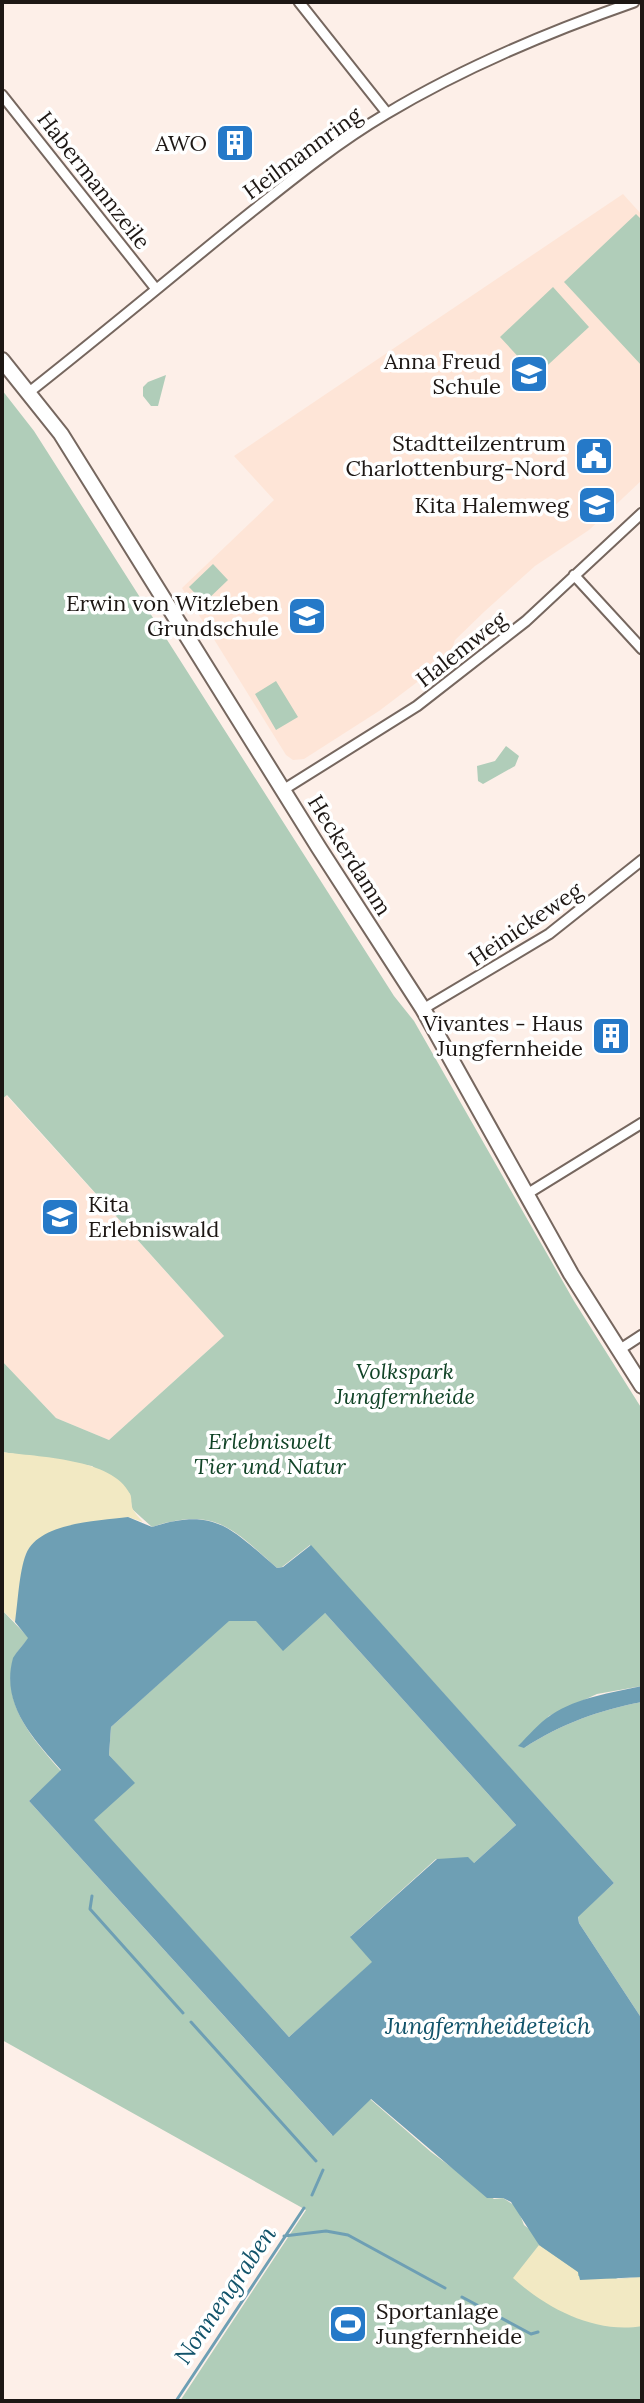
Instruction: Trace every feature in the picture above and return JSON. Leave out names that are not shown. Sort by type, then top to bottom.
[{"type":"street","points":[[299,2],[387,113]]},
{"type":"street","name":"Heilmannring","points":[[28,393],[293,178],[387,113],[523,44],[634,2]]},
{"type":"street","name":"Habermannzeile","points":[[2,95],[156,289]]},
{"type":"street","name":"Heckerdamm","points":[[2,360],[61,434],[423,1009],[571,1274],[642,1386]]},
{"type":"street","name":"Halemweg","points":[[283,790],[417,706],[518,627],[642,513]]},
{"type":"street","points":[[574,575],[642,649]]},
{"type":"street","name":"Heinickeweg","points":[[423,1009],[543,938],[642,860]]},
{"type":"street","points":[[527,1194],[642,1123]]},
{"type":"street","points":[[619,1350],[642,1335]]},
{"type":"shaded area","points":[[623,194],[642,215],[642,480],[589,530],[535,566],[485,611],[455,640],[449,658],[379,711],[304,759],[293,760],[286,755],[182,588],[274,500],[234,456]]},
{"type":"shaded area","name":"Kita Erlebniswald","points":[[6,1095],[224,1336],[109,1440],[56,1418],[2,1361],[2,1099]]},
{"type":"green space","points":[[636,214],[642,220],[642,366],[564,282]]},
{"type":"green space","points":[[553,287],[589,327],[536,376],[500,337]]},
{"type":"green space","points":[[166,375],[158,406],[151,406],[143,396],[143,387]]},
{"type":"green space","name":"Volkspark Jungfernheide","points":[[2,390],[34,431],[394,996],[414,1021],[574,1301],[642,1409],[642,1686],[597,1694],[549,1716],[524,1748],[581,1719],[642,1702],[642,2019],[579,1923],[578,1916],[614,1883],[310,1545],[277,1568],[235,1532],[208,1520],[174,1521],[152,1527],[132,1509],[130,1494],[92,1466],[2,1452],[2,1361],[56,1418],[109,1440],[224,1336],[7,1095],[2,1099]]},
{"type":"green space","points":[[213,564],[228,580],[204,603],[189,587]]},
{"type":"green space","points":[[276,681],[298,717],[276,730],[255,694]]},
{"type":"green space","points":[[506,746],[519,756],[515,766],[483,784],[478,781],[477,766],[495,761]]},
{"type":"green space","points":[[2,1610],[29,1638],[14,1658],[11,1675],[16,1706],[40,1747],[61,1771],[29,1801],[332,2135],[370,2099],[431,2152],[494,2199],[503,2198],[517,2207],[524,2225],[533,2232],[539,2245],[618,2279],[642,2277],[642,2401],[180,2401],[306,2210],[2,2040]]},
{"type":"green space","points":[[325,1613],[516,1825],[474,1863],[436,1859],[351,1936],[373,1962],[289,2037],[93,1820],[134,1783],[109,1755],[111,1727],[229,1620],[256,1621]]},
{"type":"sand","points":[[2,1452],[73,1461],[108,1473],[121,1482],[130,1494],[133,1509],[143,1522],[128,1517],[26,1553],[15,1622],[2,1610]]},
{"type":"sand","points":[[539,2245],[578,2272],[578,2276],[642,2277],[642,2326],[625,2328],[590,2323],[557,2309],[526,2289],[513,2278]]},
{"type":"water","name":"Jungfernheideteich","points":[[128,1517],[152,1527],[192,1519],[222,1525],[277,1568],[283,1567],[311,1545],[614,1883],[578,1917],[642,2019],[642,2277],[580,2280],[578,2272],[539,2245],[511,2202],[503,2198],[487,2198],[371,2099],[333,2136],[29,1801],[61,1770],[22,1720],[11,1691],[13,1658],[28,1638],[15,1622],[26,1554],[33,1543],[56,1529]],"holes":[[[325,1613],[516,1825],[474,1863],[468,1857],[437,1859],[350,1937],[372,1962],[289,2037],[94,1820],[135,1783],[109,1755],[111,1727],[229,1621],[256,1621],[283,1651]]]},
{"type":"water","points":[[642,1686],[642,1702],[596,1714],[566,1725],[524,1748],[518,1746],[542,1722],[562,1709],[595,1696]]},
{"type":"waterway","name":"Nonnengraben","points":[[92,1896],[90,1909],[183,2013]]},
{"type":"waterway","name":"Nonnengraben","points":[[191,2022],[316,2161]]},
{"type":"waterway","name":"Nonnengraben","points":[[312,2195],[323,2170]]},
{"type":"waterway","name":"Nonnengraben","points":[[176,2401],[304,2208]]},
{"type":"waterway","points":[[284,2236],[326,2231],[348,2235],[445,2288]]},
{"type":"waterway","points":[[462,2297],[531,2334],[538,2332]]},
{"type":"place","name":"AWO","points":[[235,143]]},
{"type":"place","name":"Anna Freud Schule","points":[[529,374]]},
{"type":"place","name":"Stadtteilzentrum Charlottenburg-Nord","points":[[594,456]]},
{"type":"place","name":"Kita Halemweg","points":[[597,505]]},
{"type":"place","name":"Erwin von Witzleben Grundschule","points":[[307,616]]},
{"type":"place","name":"Vivantes - Haus Jungfernheide","points":[[611,1036]]},
{"type":"place","name":"Kita Erlebniswald","points":[[60,1217]]},
{"type":"place","name":"Sportanlage Jungfernheide","points":[[348,2324]]},
{"type":"park label","name":"Erlebniswelt Tier und Natur","points":[[270,1454]]}]
